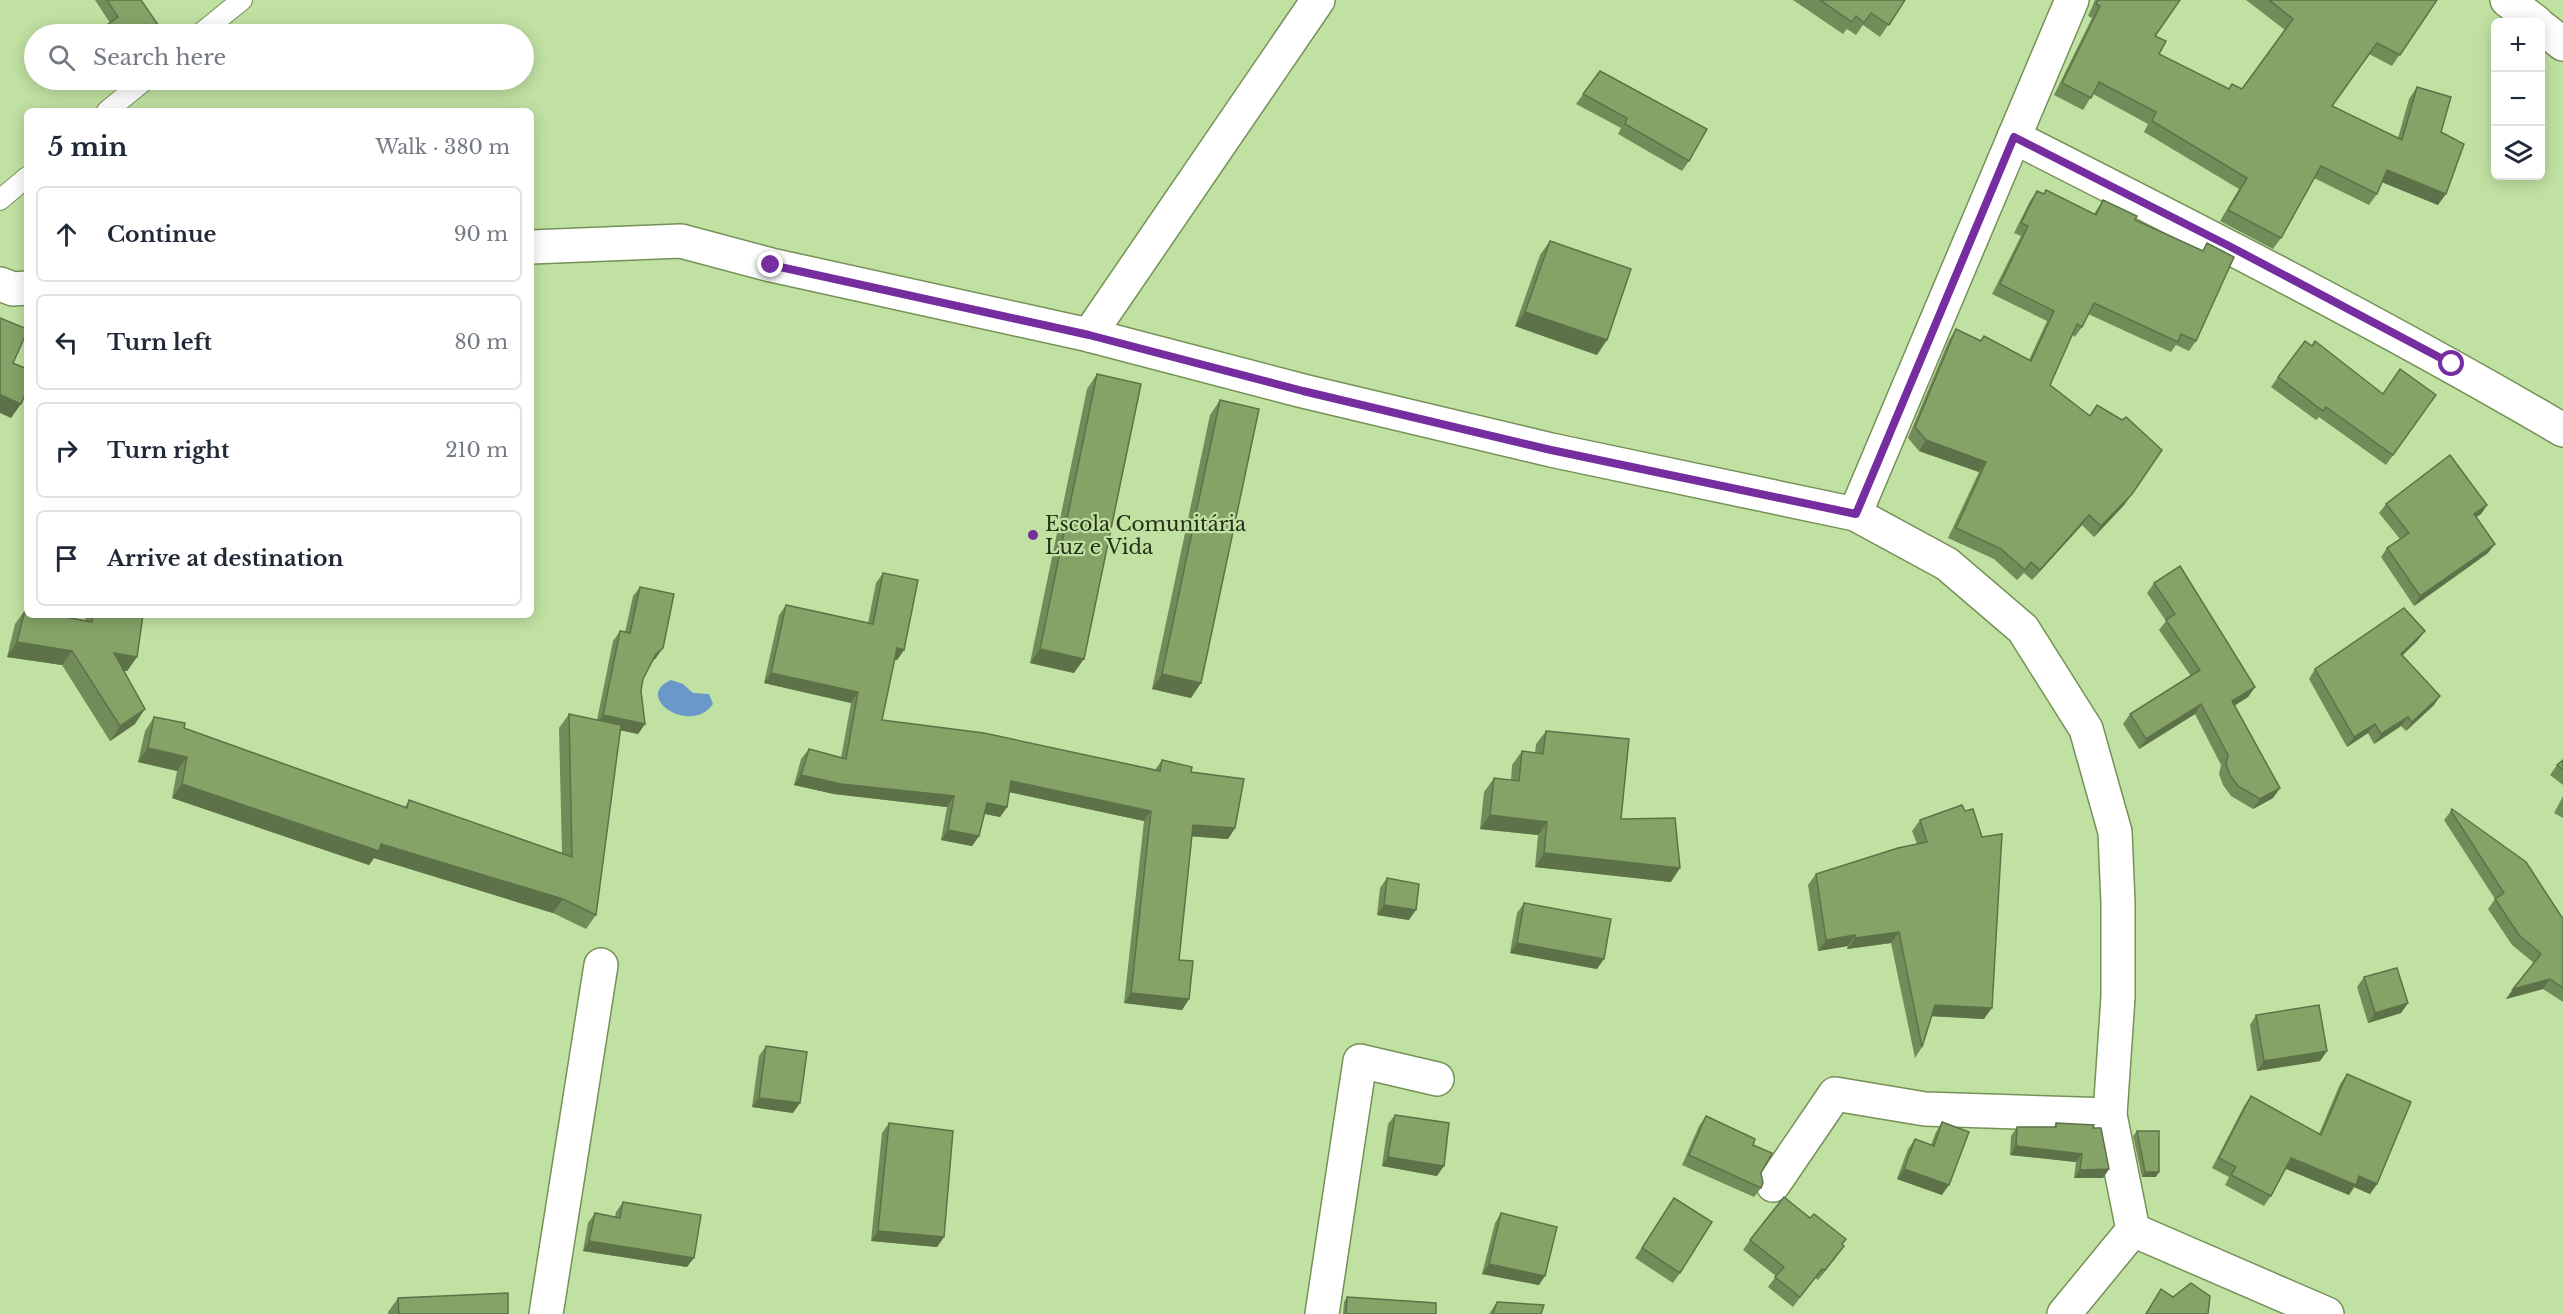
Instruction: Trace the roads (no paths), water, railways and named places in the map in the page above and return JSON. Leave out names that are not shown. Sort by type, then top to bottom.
[{"type":"street","points":[[1089,335],[1317,0]]},
{"type":"street","points":[[1856,514],[2072,0]]},
{"type":"street","points":[[2507,0],[2531,18]]},
{"type":"street","points":[[2545,29],[2563,44]]},
{"type":"street","points":[[2014,137],[2431,353],[2563,430]]},
{"type":"street","points":[[534,247],[681,241],[771,265],[1089,335],[1303,391],[1551,450],[1856,514],[1947,564],[2023,629],[2086,729],[2115,832],[2118,997],[2110,1115],[2133,1230]]},
{"type":"street","points":[[0,285],[13,289],[24,288]]},
{"type":"street","points":[[546,1314],[601,965]]},
{"type":"street","points":[[1322,1314],[1360,1060],[1437,1079]]},
{"type":"street","points":[[1773,1185],[1835,1094],[1925,1108],[2110,1115]]},
{"type":"street","points":[[2064,1314],[2133,1230]]},
{"type":"street","points":[[2133,1230],[2327,1314]]},
{"type":"lane","points":[[212,24],[242,0]]},
{"type":"lane","points":[[111,108],[133,90]]},
{"type":"lane","points":[[0,200],[24,180]]},
{"type":"water","points":[[671,680],[683,684],[693,693],[709,694],[713,704],[703,713],[692,716],[680,715],[669,710],[661,704],[658,695],[661,687]]},
{"type":"place","name":"Escola Comunitária Luz e Vida","points":[[1033,535]]}]
